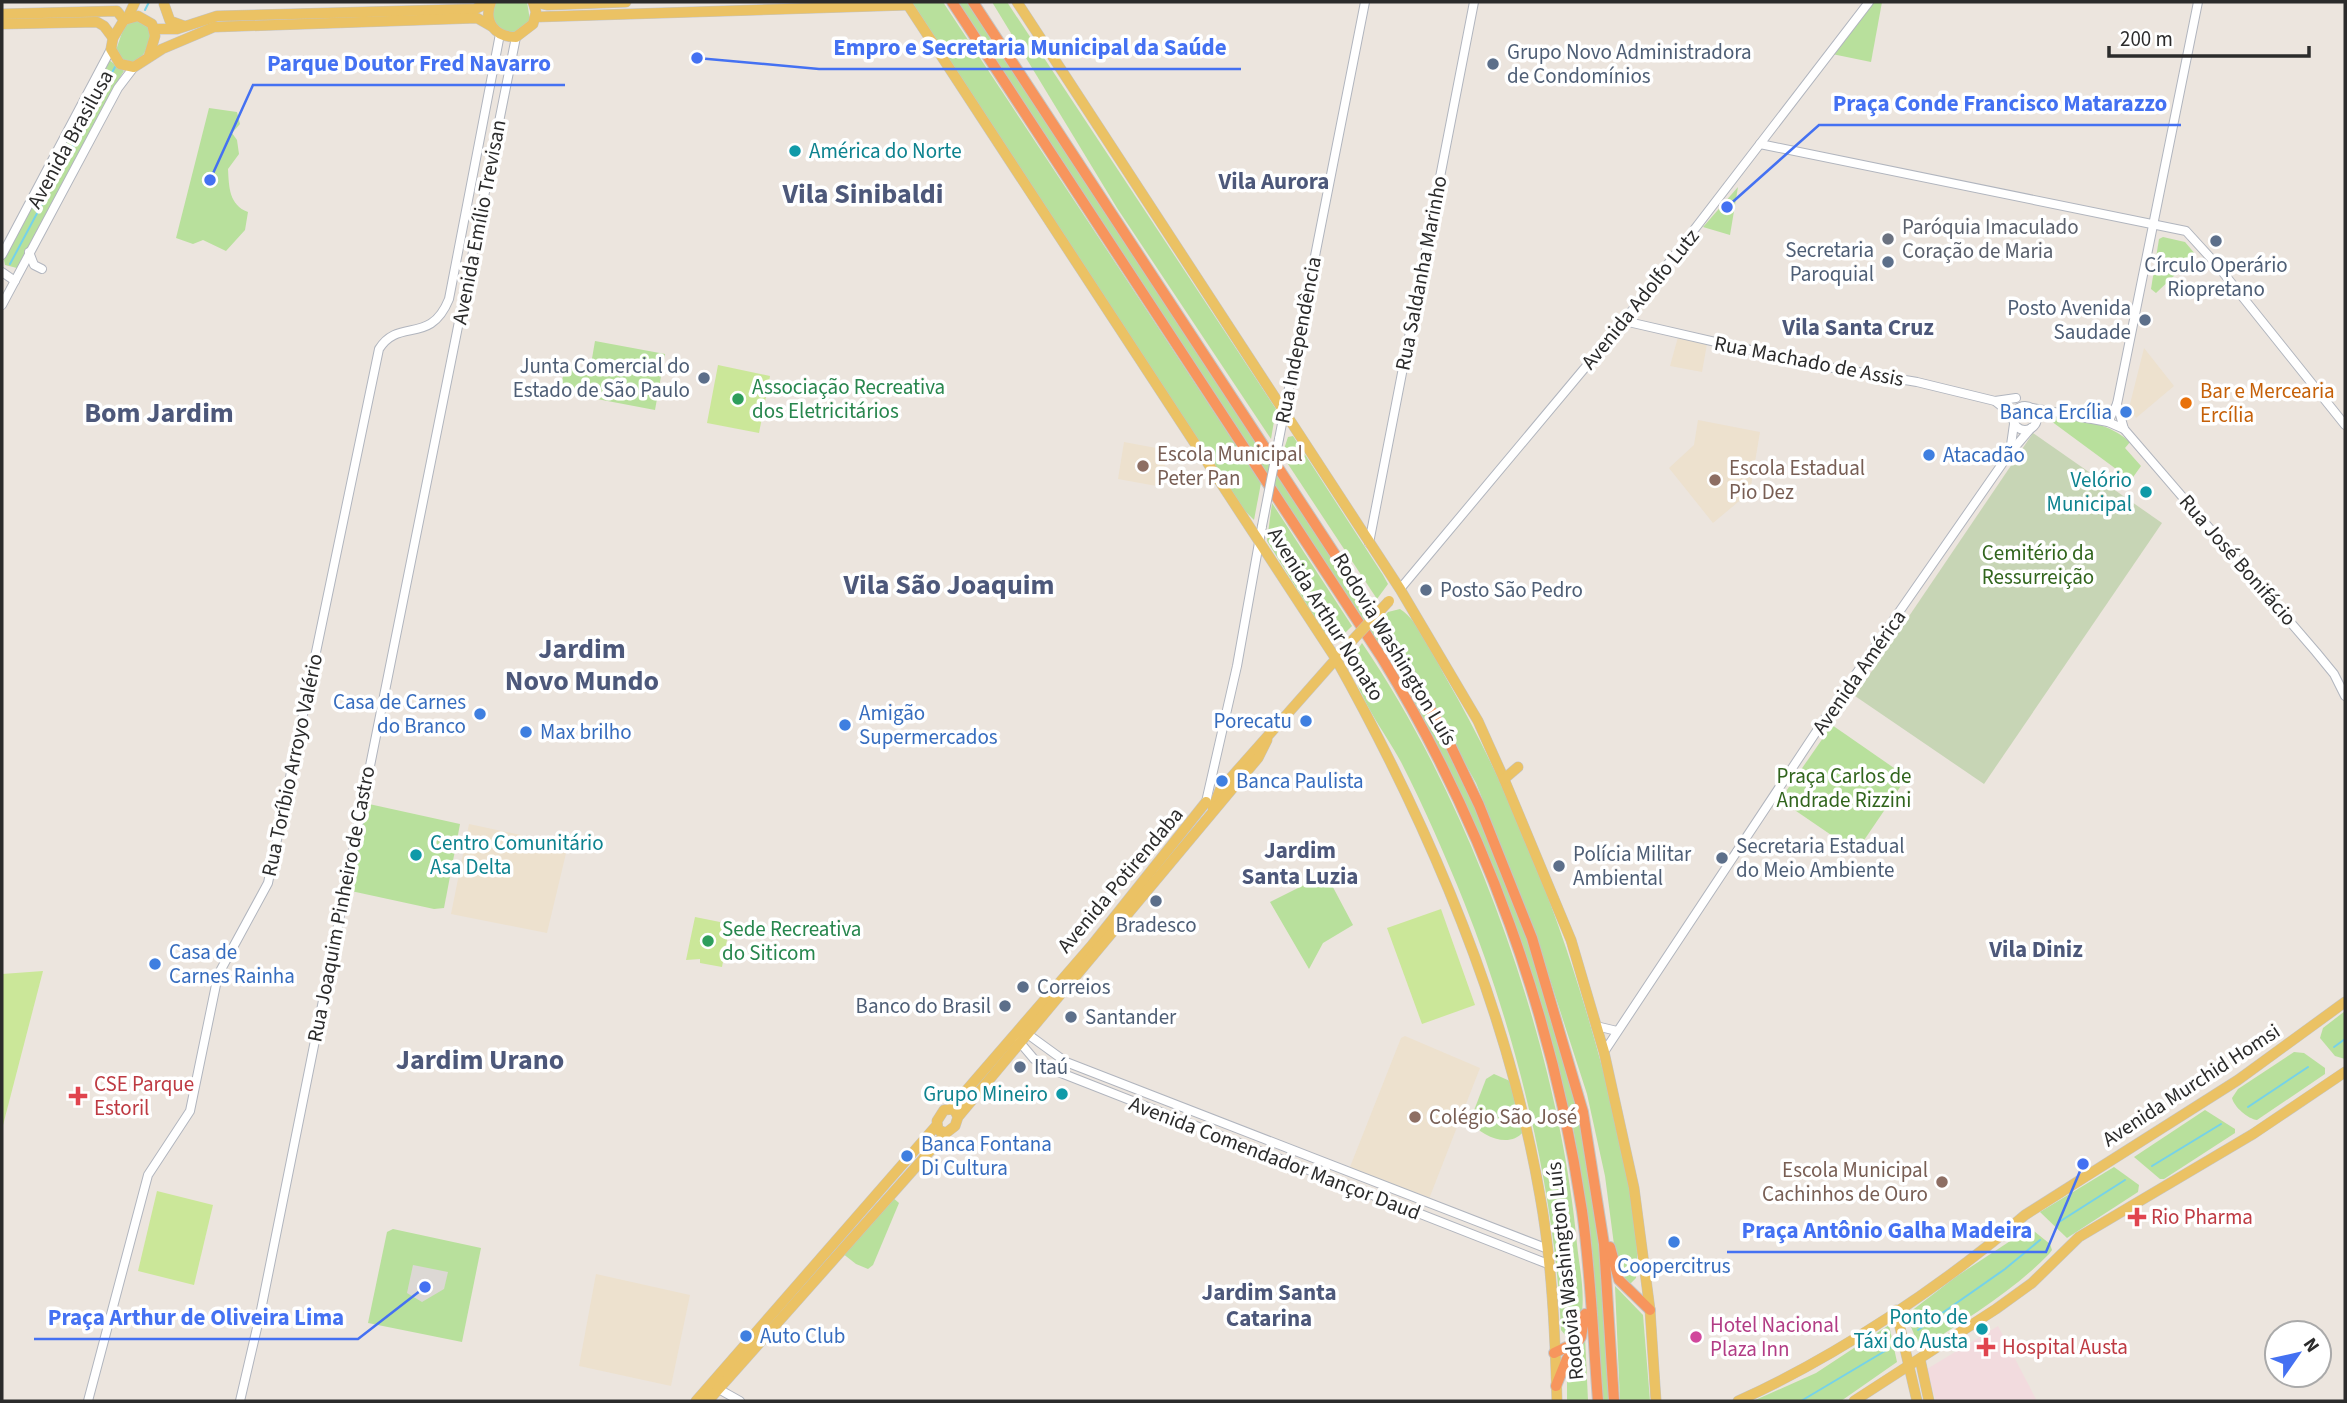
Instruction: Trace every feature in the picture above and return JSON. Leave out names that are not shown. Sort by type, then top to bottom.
[{"type":"highway","name":"Rodovia Washington Luís","points":[[953,2],[1382,658],[1449,779],[1507,915],[1547,1044],[1571,1143],[1583,1214],[1598,1401]]},
{"type":"highway","name":"Rodovia Washington Luís","points":[[973,2],[1378,620],[1445,734],[1494,839],[1541,964],[1583,1112],[1598,1202],[1614,1401]]},
{"type":"highway","points":[[982,2],[998,30],[1000,44]]},
{"type":"highway","points":[[1598,1202],[1619,1280],[1650,1310]]},
{"type":"highway","points":[[1556,1386],[1567,1359],[1581,1337],[1585,1294],[1589,1284]]},
{"type":"highway","points":[[1553,1353],[1570,1347],[1581,1337]]},
{"type":"main road","points":[[112,44],[135,2]]},
{"type":"main road","points":[[126,19],[142,17],[154,28],[185,26],[217,16],[475,9],[491,2]]},
{"type":"main road","points":[[491,2],[488,14],[491,26]]},
{"type":"main road","points":[[2,24],[97,22],[104,26],[120,64],[134,67],[149,56],[214,27],[477,18],[500,34],[516,37],[529,31],[536,17],[533,2],[548,5],[626,2]]},
{"type":"main road","points":[[1017,2],[1400,589],[1465,697],[1504,779],[1571,940],[1604,1052],[1634,1188],[1650,1310],[1656,1401]]},
{"type":"main road","points":[[165,3],[170,21],[185,26]]},
{"type":"main road","points":[[149,56],[154,28],[165,3]]},
{"type":"main road","points":[[536,17],[785,5],[907,3]]},
{"type":"main road","name":"Avenida Arthur Nonato","points":[[907,3],[1258,544],[1336,659],[1394,770],[1457,914],[1512,1076],[1540,1194],[1548,1250],[1557,1401]]},
{"type":"main road","points":[[2,14],[117,10],[126,19]]},
{"type":"main road","name":"Avenida Potirendaba","points":[[951,1108],[1020,1035],[1213,812],[1220,790],[1400,589]]},
{"type":"main road","points":[[1504,779],[1517,767]]},
{"type":"main road","name":"Avenida Potirendaba","points":[[958,1117],[1206,802]]},
{"type":"main road","name":"Avenida Murchid Homsi","points":[[1738,1401],[1810,1366],[1896,1310],[1994,1242],[2025,1215],[2238,1080],[2345,1002]]},
{"type":"main road","points":[[1854,1401],[2032,1283],[2079,1237],[2253,1134],[2345,1072]]},
{"type":"main road","points":[[705,1400],[715,1387],[936,1126],[939,1116],[951,1108],[956,1111],[958,1117],[955,1125],[715,1387]]},
{"type":"main road","points":[[936,1126],[940,1132],[946,1133]]},
{"type":"main road","points":[[1896,1310],[1917,1401]]},
{"type":"main road","points":[[1920,1359],[1929,1401]]},
{"type":"street","name":"Rua Independência","points":[[1206,802],[1237,666],[1258,544],[1365,2]]},
{"type":"street","name":"Rua Saldanha Marinho","points":[[1369,543],[1474,2]]},
{"type":"street","name":"Avenida Adolfo Lutz","points":[[1400,589],[1624,321],[1869,2]]},
{"type":"street","points":[[2108,422],[2117,404],[2198,2]]},
{"type":"street","name":"Avenida Emílio Trevisan","points":[[368,392],[383,341],[397,333],[420,330],[432,324],[449,299],[500,34]]},
{"type":"street","name":"Avenida Emílio Trevisan","points":[[442,407],[516,37]]},
{"type":"street","name":"Avenida Brasilusa","points":[[2,255],[112,44]]},
{"type":"street","name":"Avenida Brasilusa","points":[[2,306],[118,88],[134,67]]},
{"type":"street","points":[[1759,144],[2153,224],[2192,236],[2345,425]]},
{"type":"street","points":[[2,237],[13,235]]},
{"type":"street","points":[[29,252],[34,265],[42,269]]},
{"type":"street","points":[[2,272],[15,281]]},
{"type":"street","name":"Rua Machado de Assis","points":[[1624,321],[1803,362],[1995,401],[2016,398]]},
{"type":"street","name":"Rua Toríbio Arroyo Valério","points":[[88,1401],[148,1175],[190,1111],[218,975],[268,883],[368,392]]},
{"type":"street","name":"Rua Machado de Assis","points":[[1995,401],[2013,420]]},
{"type":"street","points":[[2117,404],[2124,429]]},
{"type":"street","points":[[2058,413],[2037,418],[2031,428],[2020,429],[2013,420],[2020,406],[2108,422],[2124,429]]},
{"type":"street","name":"Rua Joaquim Pinheiro de Castro","points":[[240,1401],[260,1315],[442,407]]},
{"type":"street","points":[[2032,408],[2037,418]]},
{"type":"street","name":"Avenida América","points":[[2009,454],[2013,420]]},
{"type":"street","name":"Avenida América","points":[[1604,1052],[1826,717],[2009,454],[2031,428]]},
{"type":"street","name":"Rua José Bonifácio","points":[[2124,429],[2334,674],[2345,696]]},
{"type":"street","points":[[1596,1026],[1617,1031]]},
{"type":"street","name":"Avenida Comendador Mançor Daud","points":[[1020,1035],[1066,1062],[1548,1250]]},
{"type":"street","name":"Avenida Comendador Mançor Daud","points":[[1020,1035],[1041,1064],[1094,1087],[1548,1264]]},
{"type":"street","points":[[715,1387],[740,1401]]},
{"type":"shaded area","points":[[1678,337],[1707,344],[1702,372],[1670,366]]},
{"type":"shaded area","points":[[2144,348],[2174,386],[2136,418],[2129,408]]},
{"type":"shaded area","name":"Escola Estadual Pio Dez","points":[[1698,420],[1760,432],[1750,492],[1713,523],[1669,468],[1694,445]]},
{"type":"shaded area","name":"Escola Municipal Peter Pan","points":[[1124,442],[1167,450],[1162,487],[1118,479]]},
{"type":"shaded area","points":[[469,824],[568,845],[547,933],[451,914]]},
{"type":"shaded area","name":"Colégio São José","points":[[1405,1036],[1480,1068],[1429,1199],[1424,1201],[1350,1167],[1401,1038]]},
{"type":"shaded area","points":[[413,1265],[448,1272],[444,1289],[422,1302],[407,1293]]},
{"type":"shaded area","points":[[596,1274],[690,1295],[671,1386],[579,1366]]},
{"type":"shaded area","name":"Hospital Austa","points":[[1998,1326],[2037,1401],[1936,1401],[1927,1369]]},
{"type":"green space","points":[[496,2],[527,2],[530,20],[516,33],[504,30],[493,19]]},
{"type":"green space","points":[[912,2],[943,2],[1261,483],[1254,520],[1242,508]]},
{"type":"green space","points":[[957,2],[968,2],[1356,594],[1438,729],[1468,788],[1523,924],[1575,1093],[1599,1227],[1611,1401],[1602,1401],[1590,1229],[1573,1127],[1559,1070],[1491,866],[1348,600]]},
{"type":"green space","points":[[992,2],[1007,2],[1276,409],[1271,439],[1117,208]]},
{"type":"green space","points":[[1873,2],[1882,2],[1871,62],[1832,54]]},
{"type":"green space","points":[[136,20],[146,24],[150,40],[143,55],[135,63],[122,61],[116,50],[125,24]]},
{"type":"green space","points":[[109,60],[124,71],[17,268],[5,265],[4,260]]},
{"type":"green space","points":[[209,108],[237,112],[240,124],[232,133],[237,140],[239,154],[228,169],[229,182],[231,195],[237,205],[248,212],[245,230],[226,251],[203,240],[193,244],[176,238]]},
{"type":"green space","points":[[1738,187],[1730,235],[1703,227]]},
{"type":"green space","points":[[2163,237],[2185,242],[2196,255],[2156,293],[2151,289],[2159,239]]},
{"type":"green space","points":[[595,341],[665,354],[655,410],[560,392],[565,365],[590,370]]},
{"type":"green space","name":"Associação Recreativa dos Eletricitários","points":[[718,365],[770,376],[759,433],[707,423]]},
{"type":"green space","points":[[2057,416],[2105,427],[2130,442],[2125,448],[2141,466],[2131,480],[2051,421]]},
{"type":"green space","name":"Cemitério da Ressurreição","points":[[2033,433],[2162,523],[1984,784],[1855,696]]},
{"type":"green space","points":[[1293,436],[1388,584],[1377,599],[1282,455],[1288,437]]},
{"type":"green space","points":[[1272,503],[1352,626],[1338,640],[1332,640],[1326,635],[1267,541]]},
{"type":"green space","points":[[1400,609],[1408,615],[1426,640],[1474,729],[1524,836],[1566,947],[1600,1060],[1628,1177],[1637,1238],[1636,1278],[1631,1283],[1624,1283],[1616,1260],[1605,1176],[1587,1094],[1531,921],[1476,783],[1383,618],[1388,612]]},
{"type":"green space","points":[[1362,643],[1402,707],[1440,778],[1474,853],[1504,931],[1530,1011],[1551,1091],[1567,1169],[1580,1268],[1583,1294],[1581,1319],[1571,1342],[1561,1330],[1551,1222],[1541,1167],[1530,1112],[1500,1004],[1464,902],[1434,831],[1401,762],[1370,711],[1357,683],[1352,658]]},
{"type":"green space","name":"Praça Carlos de Andrade Rizzini","points":[[1832,725],[1907,777],[1856,852],[1780,800]]},
{"type":"green space","points":[[369,804],[460,824],[444,908],[434,909],[351,891],[349,887],[365,808]]},
{"type":"green space","points":[[1326,874],[1353,925],[1323,943],[1309,969],[1270,902]]},
{"type":"green space","points":[[1441,909],[1475,1005],[1422,1024],[1387,928]]},
{"type":"green space","name":"Sede Recreativa do Siticom","points":[[695,917],[730,924],[722,967],[700,963],[700,959],[686,960]]},
{"type":"green space","points":[[43,971],[2,1129],[2,974]]},
{"type":"green space","points":[[2345,1011],[2345,1059],[2335,1056],[2320,1038],[2323,1028]]},
{"type":"green space","points":[[2294,1052],[2304,1053],[2325,1068],[2325,1074],[2257,1120],[2242,1112],[2232,1098],[2238,1089]]},
{"type":"green space","points":[[1494,1074],[1510,1081],[1523,1132],[1510,1140],[1488,1136],[1470,1121],[1486,1079]]},
{"type":"green space","points":[[2205,1110],[2235,1129],[2235,1133],[2164,1179],[2160,1179],[2134,1157]]},
{"type":"green space","points":[[2114,1167],[2139,1185],[2138,1192],[2067,1238],[2040,1212]]},
{"type":"green space","points":[[157,1191],[213,1205],[194,1285],[138,1271]]},
{"type":"green space","points":[[892,1197],[899,1203],[873,1265],[868,1269],[856,1264],[842,1253]]},
{"type":"green space","points":[[2030,1228],[2050,1244],[2052,1250],[2049,1254],[2020,1281],[1988,1304],[1922,1348],[1919,1346],[1906,1315],[1957,1276]]},
{"type":"green space","points":[[393,1229],[481,1248],[462,1342],[368,1323],[387,1232]]},
{"type":"green space","points":[[1615,1286],[1643,1315],[1650,1401],[1620,1401]]},
{"type":"green space","points":[[1889,1325],[1897,1362],[1841,1401],[1753,1401],[1816,1373]]},
{"type":"green space","points":[[1585,1337],[1588,1401],[1567,1401],[1567,1365]]},
{"type":"waterway","points":[[145,10],[149,2]]},
{"type":"waterway","points":[[10,264],[115,67]]},
{"type":"waterway","points":[[2334,1047],[2345,1039]]},
{"type":"waterway","points":[[2248,1107],[2308,1067]]},
{"type":"waterway","points":[[2152,1166],[2221,1124]]},
{"type":"waterway","points":[[2059,1222],[2125,1180]]},
{"type":"waterway","points":[[1918,1330],[2005,1269],[2040,1240]]},
{"type":"waterway","points":[[1801,1401],[1890,1348]]},
{"type":"place","name":"Empro e Secretaria Municipal da Saúde","points":[[697,58]]},
{"type":"place","name":"Grupo Novo Administradora de Condomínios","points":[[1493,64]]},
{"type":"place","name":"América do Norte","points":[[795,151]]},
{"type":"place","name":"Parque Doutor Fred Navarro","points":[[210,180]]},
{"type":"place","name":"Praça Conde Francisco Matarazzo","points":[[1727,207]]},
{"type":"place","name":"Paróquia Imaculado Coração de Maria","points":[[1888,239]]},
{"type":"place","name":"Círculo Operário Riopretano","points":[[2216,241]]},
{"type":"place","name":"Secretaria Paroquial","points":[[1888,262]]},
{"type":"place","name":"Posto Avenida Saudade","points":[[2145,320]]},
{"type":"place","name":"Junta Comercial do Estado de São Paulo","points":[[704,378]]},
{"type":"place","name":"Associação Recreativa dos Eletricitários","points":[[738,399]]},
{"type":"place","name":"Bar e Mercearia Ercília","points":[[2186,403]]},
{"type":"place","name":"Banca Ercília","points":[[2126,412]]},
{"type":"place","name":"Atacadão","points":[[1929,455]]},
{"type":"place","name":"Escola Municipal Peter Pan","points":[[1143,466]]},
{"type":"place","name":"Escola Estadual Pio Dez","points":[[1715,480]]},
{"type":"place","name":"Velório Municipal","points":[[2146,492]]},
{"type":"place","name":"Posto São Pedro","points":[[1426,590]]},
{"type":"place","name":"Casa de Carnes do Branco","points":[[480,714]]},
{"type":"place","name":"Porecatu","points":[[1306,721]]},
{"type":"place","name":"Amigão Supermercados","points":[[845,725]]},
{"type":"place","name":"Max brilho","points":[[526,732]]},
{"type":"place","name":"Banca Paulista","points":[[1222,781]]},
{"type":"place","name":"Centro Comunitário Asa Delta","points":[[416,855]]},
{"type":"place","name":"Secretaria Estadual do Meio Ambiente","points":[[1722,858]]},
{"type":"place","name":"Polícia Militar Ambiental","points":[[1559,866]]},
{"type":"place","name":"Bradesco","points":[[1156,901]]},
{"type":"place","name":"Sede Recreativa do Siticom","points":[[708,941]]},
{"type":"place","name":"Casa de Carnes Rainha","points":[[155,964]]},
{"type":"place","name":"Correios","points":[[1023,987]]},
{"type":"place","name":"Banco do Brasil","points":[[1005,1006]]},
{"type":"place","name":"Santander","points":[[1071,1017]]},
{"type":"place","name":"Itaú","points":[[1020,1067]]},
{"type":"place","name":"Grupo Mineiro","points":[[1062,1094]]},
{"type":"place","name":"CSE Parque Estoril","points":[[78,1096]]},
{"type":"place","name":"Colégio São José","points":[[1415,1117]]},
{"type":"place","name":"Banca Fontana Di Cultura","points":[[907,1156]]},
{"type":"place","name":"Praça Antônio Galha Madeira","points":[[2083,1164]]},
{"type":"place","name":"Escola Municipal Cachinhos de Ouro","points":[[1942,1182]]},
{"type":"place","name":"Rio Pharma","points":[[2137,1217]]},
{"type":"place","name":"Coopercitrus","points":[[1674,1242]]},
{"type":"place","name":"Praça Arthur de Oliveira Lima","points":[[425,1287]]},
{"type":"place","name":"Ponto de Táxi do Austa","points":[[1982,1329]]},
{"type":"place","name":"Auto Club","points":[[746,1336]]},
{"type":"place","name":"Hotel Nacional Plaza Inn","points":[[1696,1337]]},
{"type":"place","name":"Hospital Austa","points":[[1986,1347]]},
{"type":"district","name":"Vila Aurora","points":[[1274,181]]},
{"type":"district","name":"Vila Sinibaldi","points":[[863,194]]},
{"type":"district","name":"Vila Santa Cruz","points":[[1858,327]]},
{"type":"district","name":"Bom Jardim","points":[[159,413]]},
{"type":"district","name":"Vila São Joaquim","points":[[949,585]]},
{"type":"district","name":"Jardim Novo Mundo","points":[[582,665]]},
{"type":"district","name":"Jardim Santa Luzia","points":[[1300,863]]},
{"type":"district","name":"Vila Diniz","points":[[2036,949]]},
{"type":"district","name":"Jardim Urano","points":[[480,1060]]},
{"type":"district","name":"Jardim Santa Catarina","points":[[1269,1305]]}]
